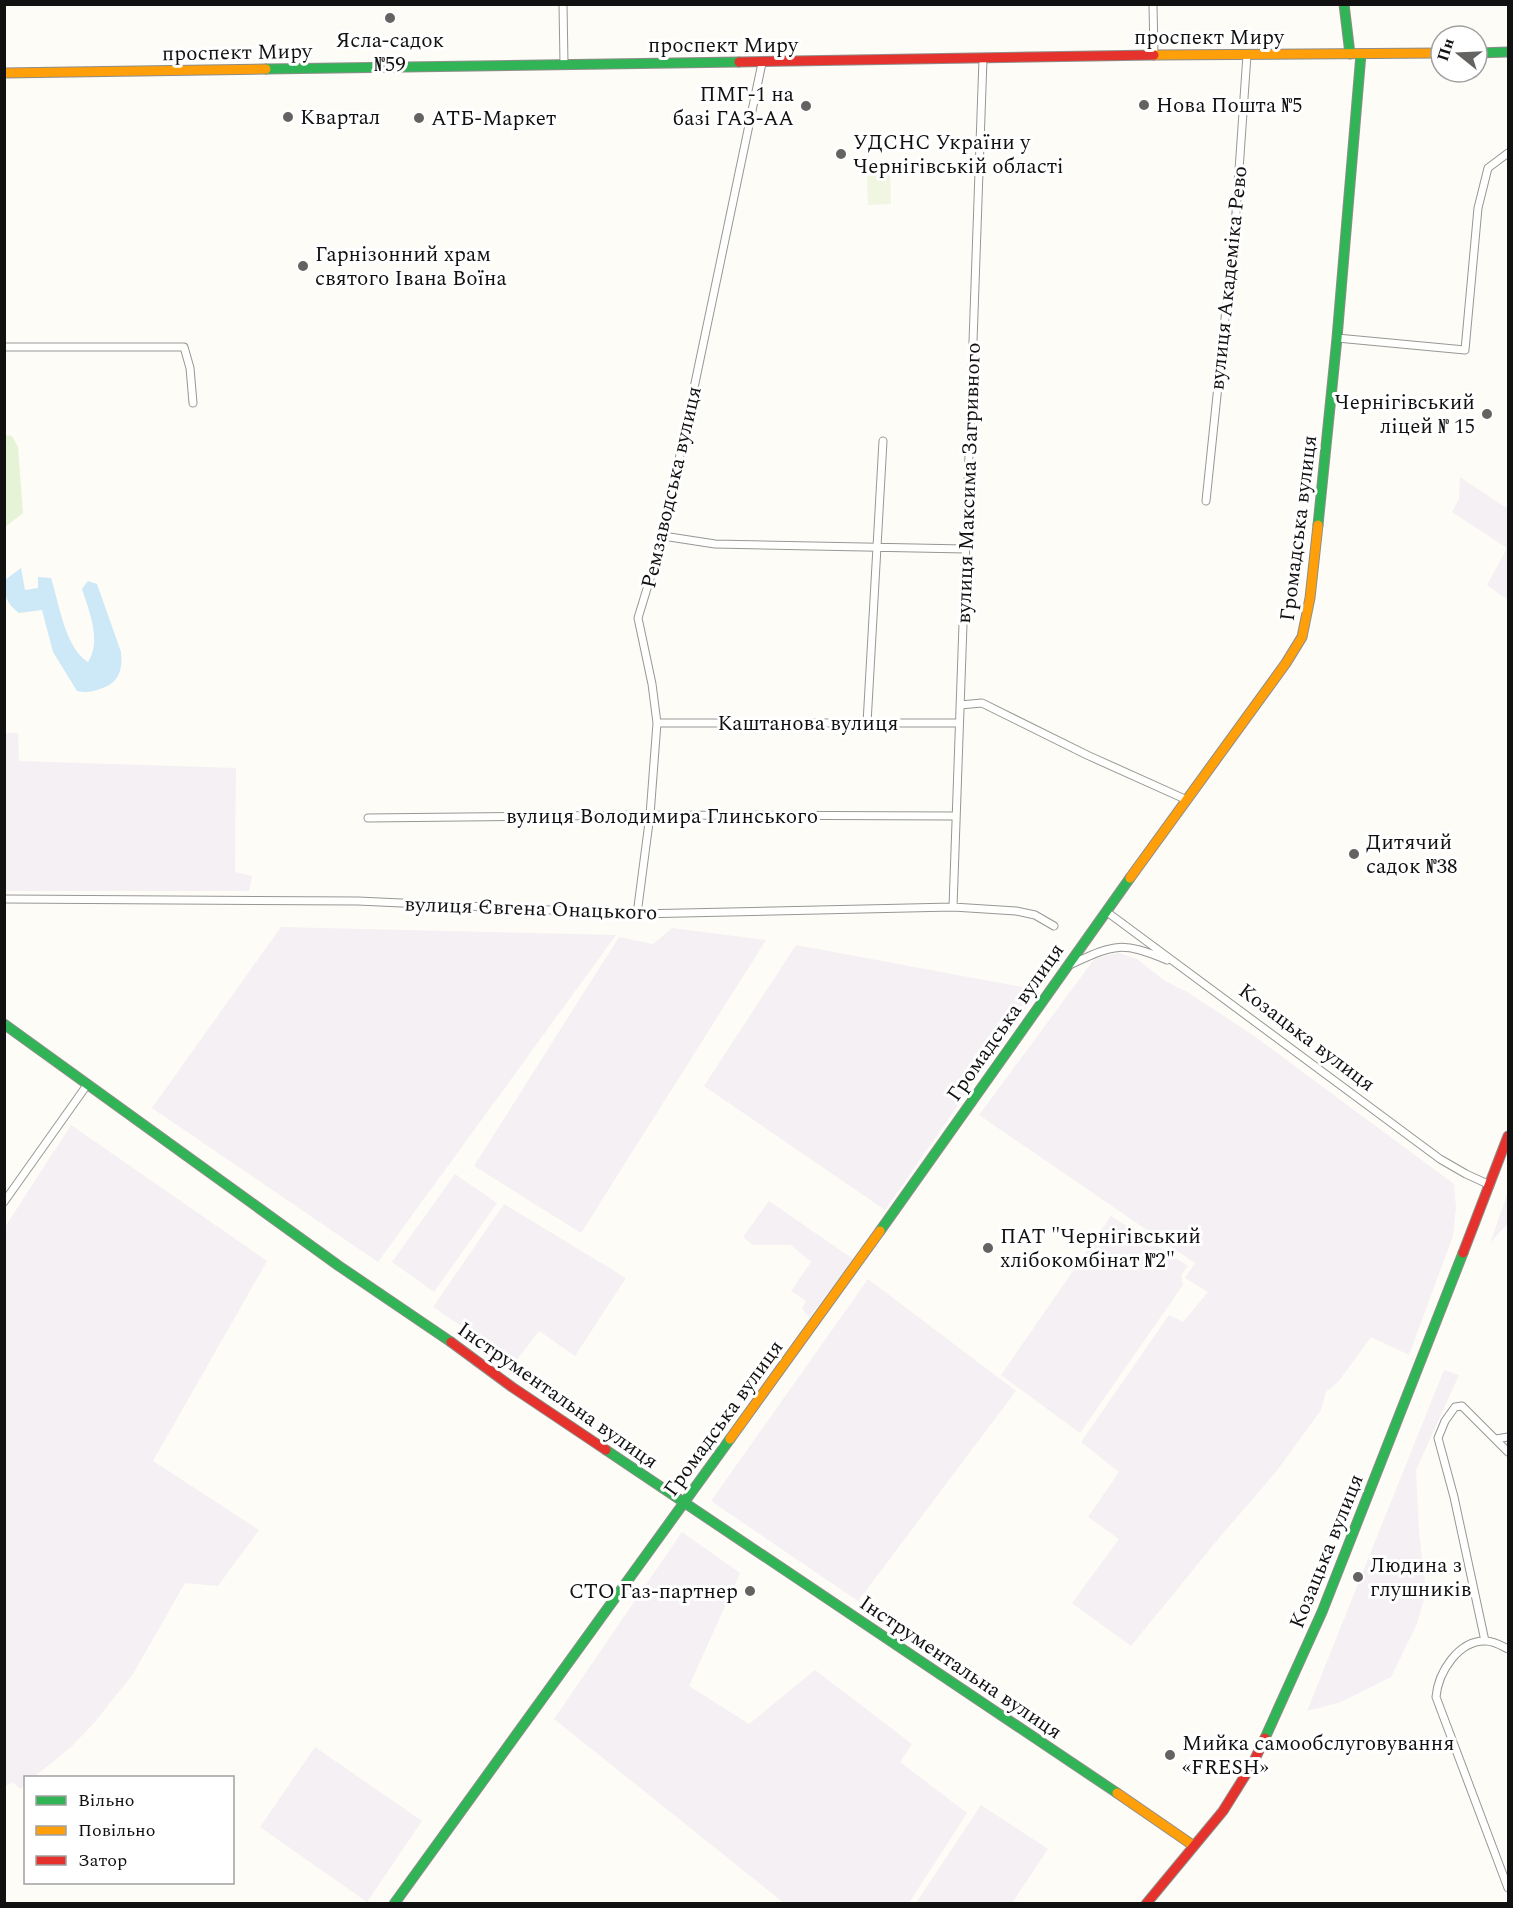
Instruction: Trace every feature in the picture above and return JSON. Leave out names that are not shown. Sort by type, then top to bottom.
[{"type":"street","points":[[564,4],[564,64]]},
{"type":"street","points":[[1153,4],[1154,55]]},
{"type":"street","points":[[1344,4],[1350,54]]},
{"type":"street","points":[[1489,53],[1509,52]]},
{"type":"street","name":"проспект Миру","points":[[4,73],[762,63],[1154,55],[1429,53]]},
{"type":"street","name":"Громадська вулиця","points":[[394,1904],[683,1503],[848,1279],[1066,966],[1286,663],[1302,637],[1310,598],[1337,338],[1361,54]]},
{"type":"street","name":"вулиця Академіка Рево","points":[[1206,501],[1236,213],[1247,55]]},
{"type":"street","name":"вулиця Максима Загривного","points":[[953,907],[983,59]]},
{"type":"street","name":"Ремзаводська вулиця","points":[[637,914],[650,815],[657,723],[652,684],[638,618],[663,536],[762,63]]},
{"type":"street","points":[[1337,338],[1465,350],[1478,208],[1488,168],[1509,153]]},
{"type":"street","points":[[4,348],[184,347],[190,368],[193,403]]},
{"type":"street","points":[[867,723],[883,441]]},
{"type":"street","points":[[663,536],[715,544],[966,549]]},
{"type":"street","points":[[960,705],[982,703],[1087,755],[1187,800]]},
{"type":"street","name":"Каштанова вулиця","points":[[657,723],[959,723]]},
{"type":"street","name":"вулиця Володимира Глинського","points":[[368,818],[650,815],[956,816]]},
{"type":"street","name":"вулиця Євгена Онацького","points":[[4,899],[357,900],[637,914],[953,907],[1016,911],[1035,915],[1054,926]]},
{"type":"street","name":"Козацька вулиця","points":[[1107,912],[1440,1159],[1490,1185]]},
{"type":"street","points":[[1066,966],[1101,951],[1128,946],[1178,965]]},
{"type":"street","name":"Інструментальна вулиця","points":[[4,1024],[339,1266],[434,1330],[512,1387],[1194,1846]]},
{"type":"street","points":[[4,1202],[87,1085]]},
{"type":"street","name":"Козацька вулиця","points":[[1146,1904],[1223,1811],[1238,1788],[1288,1691],[1405,1406],[1509,1136]]},
{"type":"street","points":[[1485,1641],[1454,1497],[1438,1438],[1445,1421],[1455,1407],[1462,1406],[1509,1452]]},
{"type":"street","points":[[1496,1439],[1509,1437]]},
{"type":"street","points":[[1509,1649],[1485,1641],[1465,1647],[1454,1657],[1441,1675],[1436,1697],[1509,1888]]},
{"type":"shaded area","points":[[1460,477],[1508,509],[1508,600],[1487,585],[1507,548],[1452,512],[1459,499]]},
{"type":"shaded area","points":[[5,733],[18,733],[19,761],[236,768],[235,872],[252,876],[249,891],[5,891]]},
{"type":"shaded area","points":[[281,927],[616,935],[378,1262],[152,1108]]},
{"type":"shaded area","points":[[672,928],[766,940],[581,1233],[474,1166],[619,937],[653,944]]},
{"type":"shaded area","points":[[796,945],[1038,990],[885,1210],[704,1086]]},
{"type":"shaded area","points":[[1119,953],[1137,959],[1165,981],[1187,992],[1250,1033],[1454,1184],[1456,1207],[1453,1236],[1409,1355],[1371,1337],[1338,1382],[1326,1392],[1321,1410],[1275,1473],[1131,1646],[1072,1603],[1119,1539],[1088,1517],[1119,1472],[1081,1442],[1169,1315],[1183,1322],[1208,1292],[1185,1278],[1195,1263],[979,1115],[1095,958]]},
{"type":"shaded area","points":[[71,1125],[267,1261],[153,1461],[259,1530],[218,1586],[185,1583],[133,1674],[94,1723],[71,1747],[35,1776],[24,1776],[24,1786],[20,1789],[13,1782],[4,1787],[5,1227]]},
{"type":"shaded area","points":[[455,1174],[497,1203],[434,1292],[392,1262]]},
{"type":"shaded area","points":[[1508,1192],[1508,1223],[1490,1243]]},
{"type":"shaded area","points":[[769,1201],[853,1259],[809,1318],[802,1308],[806,1301],[791,1291],[811,1262],[791,1245],[753,1245],[743,1237]]},
{"type":"shaded area","points":[[504,1204],[626,1278],[575,1356],[539,1331],[515,1362],[433,1307]]},
{"type":"shaded area","points":[[1111,1216],[1188,1266],[1181,1275],[1183,1285],[1080,1433],[1001,1375]]},
{"type":"shaded area","points":[[868,1279],[1016,1391],[858,1601],[711,1501]]},
{"type":"shaded area","points":[[1444,1370],[1459,1375],[1416,1470],[1419,1531],[1426,1592],[1417,1624],[1391,1677],[1341,1702],[1307,1711]]},
{"type":"shaded area","points":[[682,1532],[740,1573],[689,1686],[749,1724],[815,1670],[912,1744],[900,1762],[967,1813],[909,1903],[784,1903],[554,1719]]},
{"type":"shaded area","points":[[315,1747],[422,1821],[367,1902],[260,1827]]},
{"type":"shaded area","points":[[981,1805],[1048,1849],[1012,1903],[916,1903]]},
{"type":"green space","points":[[890,168],[891,204],[868,205],[867,169]]},
{"type":"green space","points":[[5,435],[12,436],[18,447],[23,513],[5,527]]},
{"type":"water","points":[[21,568],[25,590],[38,588],[38,577],[51,578],[68,636],[80,655],[88,662],[94,645],[94,635],[91,616],[82,589],[88,581],[97,584],[121,652],[120,670],[112,683],[91,691],[77,691],[53,652],[42,610],[19,613],[11,606],[7,598],[5,580]]},
{"type":"traffic: fast","points":[[1344,4],[1350,54]]},
{"type":"traffic: fast","points":[[1489,53],[1508,52]]},
{"type":"traffic: fast","points":[[1318,525],[1337,338],[1361,54]]},
{"type":"traffic: fast","points":[[266,69],[739,62]]},
{"type":"traffic: fast","points":[[880,1231],[1130,878]]},
{"type":"traffic: fast","points":[[4,1024],[339,1266],[451,1342]]},
{"type":"traffic: fast","points":[[1265,1738],[1322,1612],[1463,1253]]},
{"type":"traffic: fast","points":[[394,1904],[730,1439]]},
{"type":"traffic: fast","points":[[606,1450],[1117,1793]]},
{"type":"traffic: slow","points":[[1154,55],[1429,53]]},
{"type":"traffic: slow","points":[[4,73],[266,69]]},
{"type":"traffic: slow","points":[[1130,878],[1286,663],[1302,637],[1310,598],[1318,525]]},
{"type":"traffic: slow","points":[[730,1439],[880,1231]]},
{"type":"traffic: slow","points":[[1117,1793],[1194,1846]]},
{"type":"traffic: jam","points":[[739,62],[1154,55]]},
{"type":"traffic: jam","points":[[1463,1253],[1508,1136]]},
{"type":"traffic: jam","points":[[451,1342],[512,1387],[606,1450]]},
{"type":"traffic: jam","points":[[1146,1904],[1223,1811],[1253,1763],[1265,1738]]},
{"type":"place","name":"Ясла-садок №59","points":[[390,18]]},
{"type":"place","name":"Нова Пошта №5","points":[[1144,105]]},
{"type":"place","name":"ПМГ-1 на базі ГАЗ-АА","points":[[806,106]]},
{"type":"place","name":"Квартал","points":[[288,117]]},
{"type":"place","name":"АТБ-Маркет","points":[[419,118]]},
{"type":"place","name":"УДСНС України у Чернігівській області","points":[[841,154]]},
{"type":"place","name":"Гарнізонний храм святого Івана Воїна","points":[[303,266]]},
{"type":"place","name":"Чернігівський ліцей № 15","points":[[1487,414]]},
{"type":"place","name":"Дитячий садок №38","points":[[1354,854]]},
{"type":"place","name":"ПАТ \"Чернігівський хлібокомбінат №2\"","points":[[988,1248]]},
{"type":"place","name":"Людина з глушників","points":[[1358,1577]]},
{"type":"place","name":"СТО Газ-партнер","points":[[750,1591]]},
{"type":"place","name":"Мийка самообслуговування «FRESH»","points":[[1170,1755]]}]
